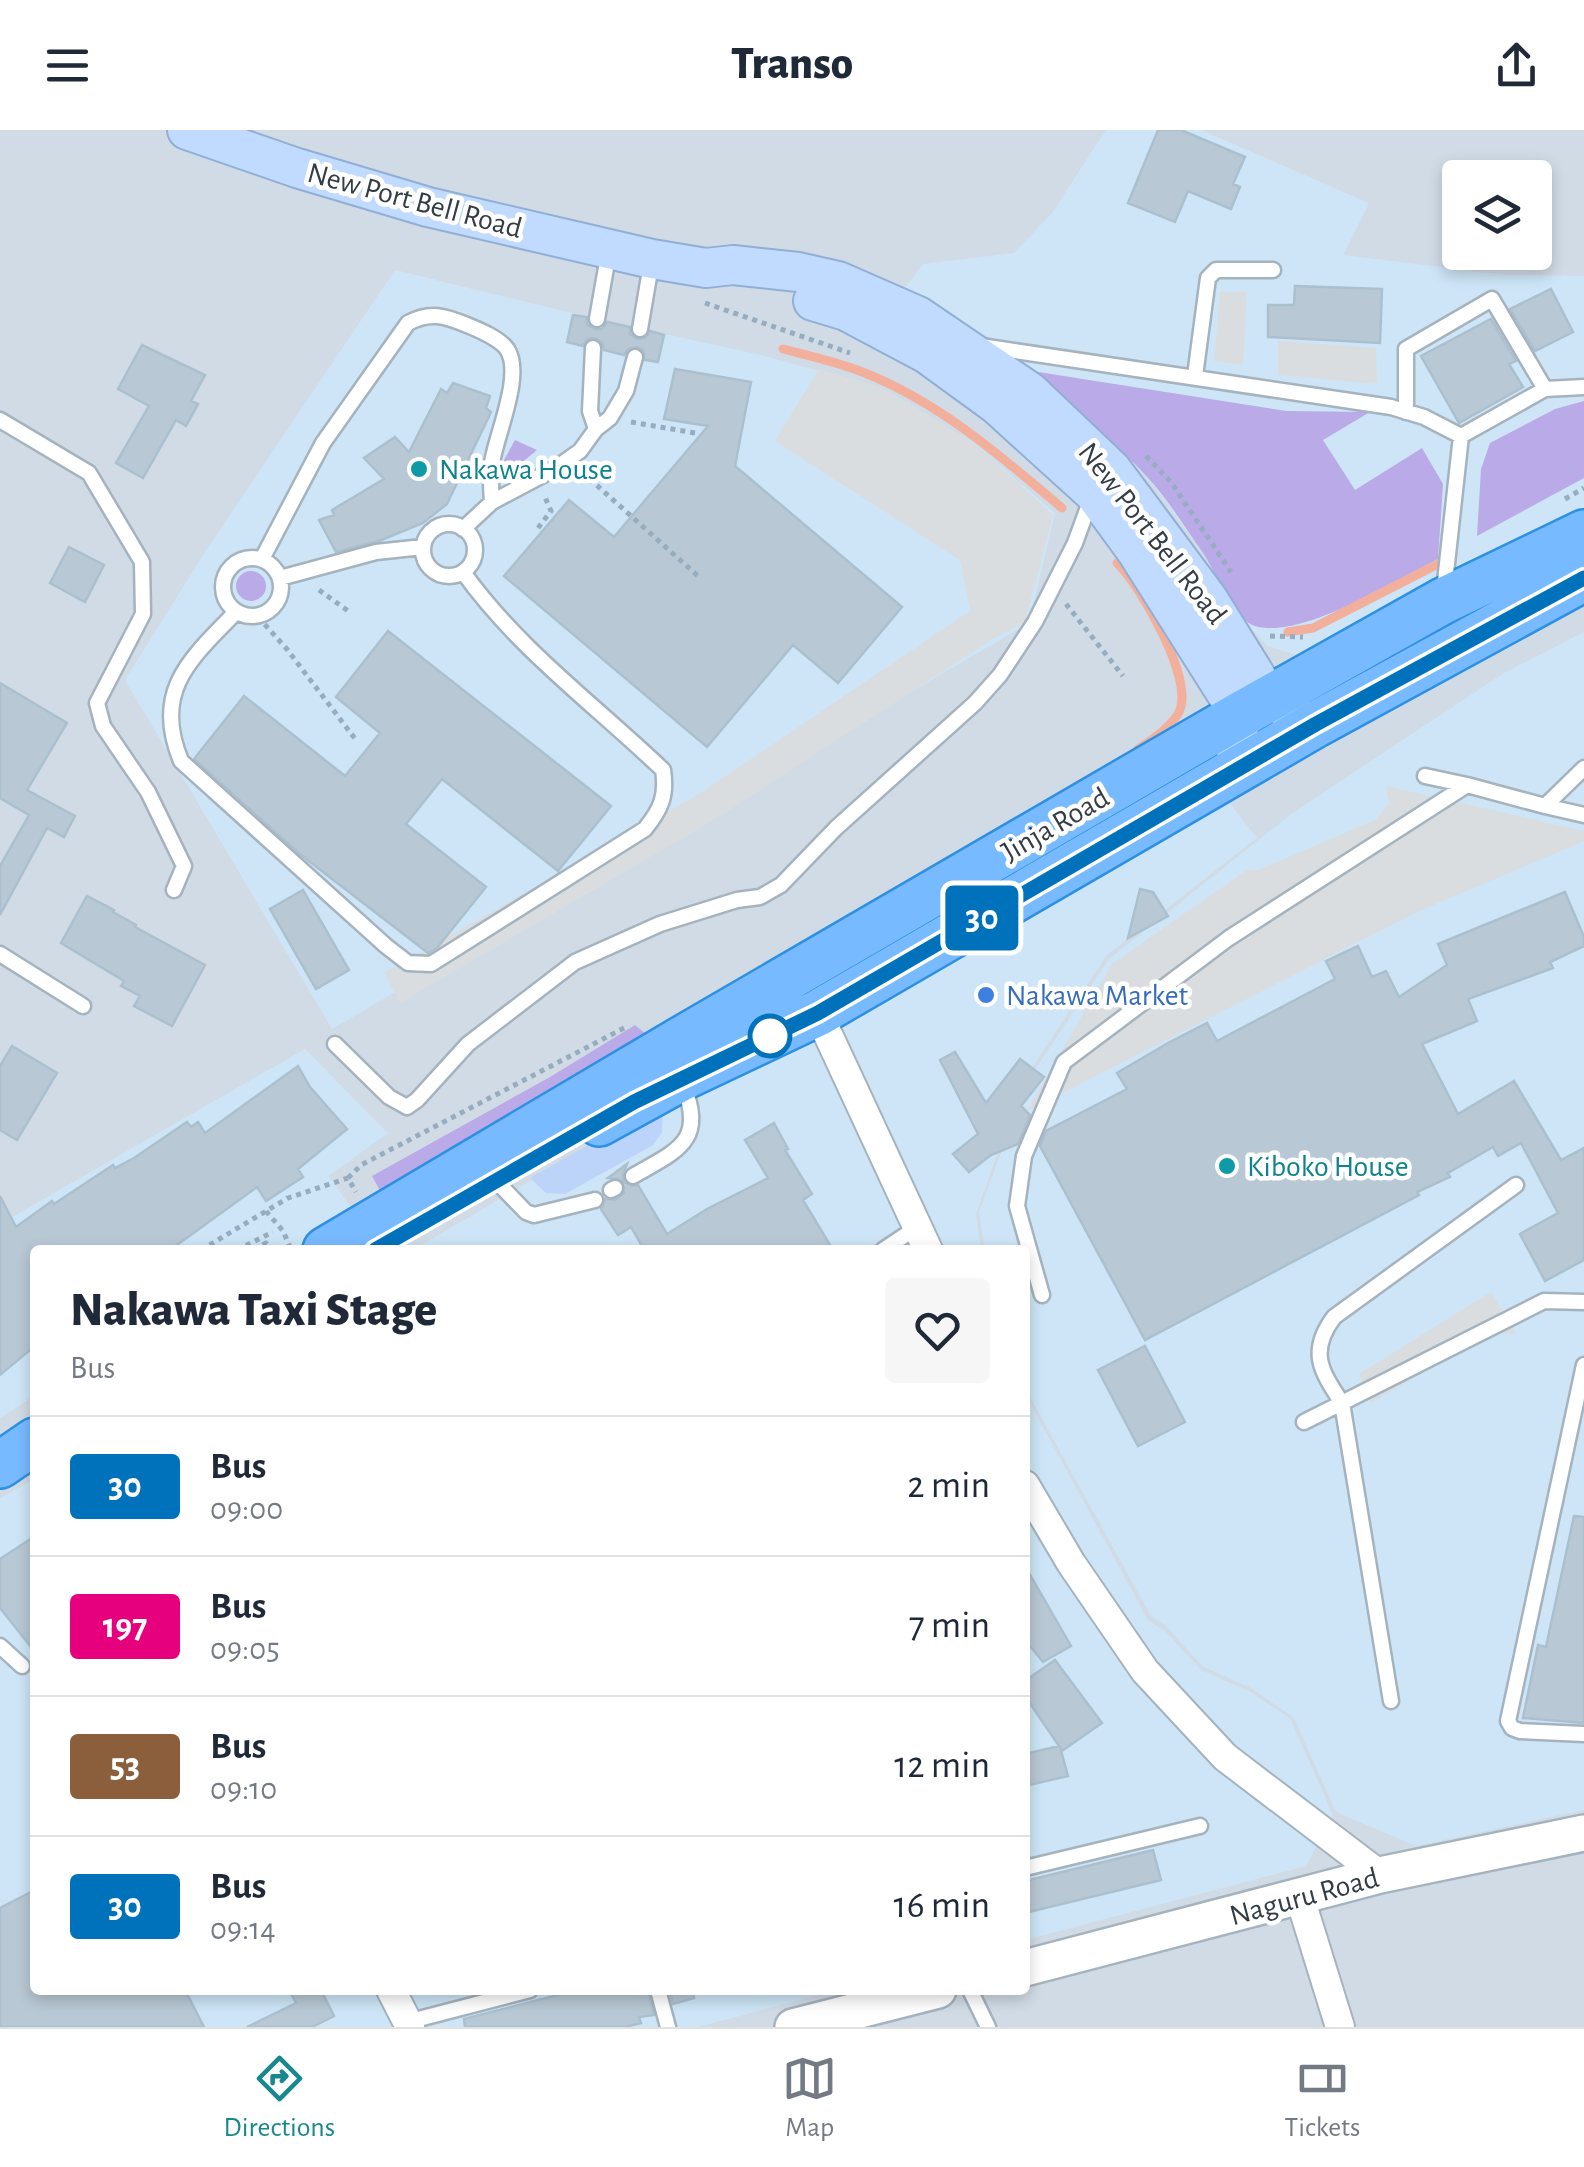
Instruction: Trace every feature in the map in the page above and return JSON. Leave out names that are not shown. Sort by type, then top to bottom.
[{"type":"highway","name":"Jinja Road","points":[[374,1235],[1250,700],[1584,533]]},
{"type":"highway","name":"Jinja Road","points":[[342,1245],[496,1182],[681,1078],[818,1013],[1316,724],[1584,578]]},
{"type":"highway","points":[[0,1465],[30,1444]]},
{"type":"main road","name":"New Port Bell Road","points":[[186,130],[428,207],[652,259],[699,284],[728,280],[846,311],[928,354],[997,405],[1094,493],[1250,700]]},
{"type":"main road","name":"New Port Bell Road","points":[[699,284],[732,265],[838,281],[905,310],[961,343],[1030,392],[1112,470],[1208,599],[1240,647],[1250,700]]},
{"type":"main road","points":[[1235,773],[1250,700],[1316,724]]},
{"type":"street","points":[[818,1013],[924,1238]]},
{"type":"street","points":[[1030,1494],[1070,1563],[1145,1672],[1225,1757],[1380,1876]]},
{"type":"street","name":"Naguru Road","points":[[1030,1967],[1380,1876],[1584,1832]]},
{"type":"street","points":[[1300,1898],[1340,2027]]},
{"type":"street","points":[[394,1995],[409,2025]]},
{"type":"street","points":[[793,2027],[918,1995]]},
{"type":"lane","points":[[596,320],[609,249]]},
{"type":"lane","points":[[640,329],[652,259]]},
{"type":"lane","points":[[1195,376],[1208,278],[1216,270],[1273,270]]},
{"type":"lane","points":[[1406,412],[1406,349],[1492,299],[1545,389]]},
{"type":"lane","points":[[262,560],[323,443],[408,322],[421,316],[449,318],[480,331],[506,348],[512,363],[512,380],[491,466],[492,502]]},
{"type":"lane","points":[[961,343],[1195,376],[1406,412],[1462,436]]},
{"type":"lane","points":[[593,348],[590,411],[596,428]]},
{"type":"lane","points":[[463,529],[492,502],[580,452],[596,428],[610,418],[626,390],[635,357]]},
{"type":"lane","points":[[1462,436],[1545,389],[1584,387]]},
{"type":"lane","points":[[0,420],[89,473],[142,562],[143,614],[96,703],[103,726],[148,792],[184,866],[174,890]]},
{"type":"lane","points":[[1443,601],[1462,436]]},
{"type":"lane","points":[[335,1044],[389,1097],[406,1107],[468,1044],[576,962],[660,924],[770,894],[836,828],[975,704],[1000,676],[1035,622],[1075,543],[1094,493]]},
{"type":"lane","points":[[443,525],[463,529],[474,546],[474,556],[463,572],[453,576],[428,566],[423,547],[433,529],[443,525]]},
{"type":"lane","points":[[280,578],[376,552],[423,547]]},
{"type":"lane","points":[[241,560],[262,560],[280,578],[282,590],[277,602],[269,612],[258,616],[236,612],[223,595],[225,574],[241,560]]},
{"type":"lane","points":[[236,612],[187,661],[176,684],[170,726],[181,760],[386,946],[408,963],[431,964],[644,829],[662,808],[666,787],[664,770],[516,638],[490,611],[463,572]]},
{"type":"lane","points":[[1545,806],[1584,768]]},
{"type":"lane","points":[[1425,776],[1584,815]]},
{"type":"lane","points":[[1028,1245],[1017,1206],[1024,1156],[1064,1062],[1229,938],[1467,785]]},
{"type":"lane","points":[[0,954],[83,1006]]},
{"type":"lane","points":[[634,1176],[682,1148],[689,1137],[693,1109],[681,1078]]},
{"type":"lane","points":[[496,1182],[534,1215],[595,1200]]},
{"type":"lane","points":[[1391,1702],[1342,1403],[1321,1370],[1319,1350],[1324,1330],[1334,1317],[1516,1185]]},
{"type":"lane","points":[[1030,1252],[1042,1295]]},
{"type":"lane","points":[[1304,1422],[1544,1301],[1584,1302]]},
{"type":"lane","points":[[1584,1365],[1508,1721],[1520,1731],[1584,1734]]},
{"type":"lane","points":[[0,1646],[22,1666]]},
{"type":"lane","points":[[1030,1867],[1200,1826]]},
{"type":"lane","points":[[409,2025],[513,1995]]},
{"type":"lane","points":[[659,1995],[668,2027]]},
{"type":"lane","points":[[972,1995],[988,2027]]},
{"type":"path","points":[[699,284],[868,358]]},
{"type":"path","points":[[610,418],[695,433]]},
{"type":"path","points":[[568,460],[699,577]]},
{"type":"path","points":[[537,479],[551,511],[538,528]]},
{"type":"path","points":[[296,574],[351,613]]},
{"type":"path","points":[[1052,584],[1122,676]]},
{"type":"path","points":[[258,616],[356,740]]},
{"type":"path","points":[[209,1245],[288,1198],[348,1178],[374,1235]]},
{"type":"path","points":[[266,1211],[283,1230],[289,1245]]},
{"type":"path","points":[[246,1245],[273,1232]]},
{"type":"shaded area","points":[[0,130],[1584,130],[1584,2027],[0,2027]]},
{"type":"shaded area","points":[[1106,130],[1201,130],[1369,203],[1343,255],[1442,270],[1584,276],[1584,513],[1320,652],[1293,654],[1267,646],[1244,620],[1206,557],[1152,483],[1097,425],[977,332],[901,293],[923,264],[1014,253],[1052,213]]},
{"type":"shaded area","points":[[395,270],[761,355],[885,389],[975,444],[1055,513],[1029,623],[332,1029],[125,680],[205,552]]},
{"type":"shaded area","points":[[1220,292],[1247,292],[1243,365],[1214,361]]},
{"type":"shaded area","points":[[1278,341],[1376,348],[1377,384],[1278,375]]},
{"type":"shaded area","points":[[819,369],[885,389],[975,444],[1053,515],[1025,622],[991,640],[717,818],[400,1003],[384,973],[699,794],[970,611],[960,560],[775,441]]},
{"type":"shaded area","points":[[1032,371],[1286,411],[1370,412],[1323,440],[1355,490],[1422,448],[1443,484],[1438,559],[1322,616],[1274,628],[1255,626],[1233,605],[1203,553],[1149,479]]},
{"type":"shaded area","points":[[1584,401],[1584,478],[1477,536],[1481,469],[1490,443],[1555,409]]},
{"type":"shaded area","points":[[515,440],[537,450],[513,470],[503,462]]},
{"type":"shaded area","points":[[251,571],[262,575],[266,586],[262,597],[251,601],[240,597],[236,586],[240,575]]},
{"type":"shaded area","points":[[1584,632],[1584,1810],[1416,1846],[1336,1812],[1294,1718],[1251,1688],[1202,1666],[1166,1626],[1151,1616],[1030,1397],[1030,1245],[984,1245],[979,1212],[1028,1080],[1109,959],[1290,815],[1504,673]]},
{"type":"shaded area","points":[[1386,786],[1584,831],[1584,841],[1417,912],[1027,1111],[1112,964],[1247,870],[1259,870],[1375,820],[1389,804]]},
{"type":"shaded area","name":"Nakawa Market","points":[[1227,800],[1257,838],[1106,956],[1023,1081],[976,1214],[980,1245],[422,1245],[663,1103]]},
{"type":"shaded area","points":[[635,1025],[656,1042],[384,1198],[372,1176]]},
{"type":"shaded area","points":[[305,1049],[388,1133],[329,1176],[356,1215],[302,1245],[30,1245],[30,1398],[0,1418],[0,1224]]},
{"type":"shaded area","points":[[1491,1292],[1516,1334],[1490,1333],[1371,1403],[1359,1374]]},
{"type":"shaded area","points":[[1030,1403],[1148,1620],[1166,1632],[1201,1670],[1249,1691],[1290,1718],[1333,1815],[1306,1866],[1030,1939]]},
{"type":"shaded area","points":[[30,1482],[30,1995],[819,1995],[698,2027],[0,2027],[0,1498]]},
{"type":"sand","points":[[663,1103],[662,1132],[653,1145],[565,1194],[546,1193],[530,1178]]},
{"type":"building","points":[[1158,130],[1181,130],[1245,157],[1233,184],[1240,187],[1231,209],[1188,191],[1175,222],[1128,203]]},
{"type":"building","points":[[1295,286],[1382,289],[1380,343],[1268,337],[1268,305],[1294,305]]},
{"type":"building","points":[[1551,289],[1573,332],[1535,351],[1510,309]]},
{"type":"building","points":[[573,315],[587,317],[587,324],[594,329],[602,329],[607,322],[630,327],[630,334],[637,339],[645,338],[650,331],[664,335],[658,362],[645,360],[643,350],[637,347],[628,349],[624,355],[604,350],[602,342],[594,338],[587,339],[583,346],[567,342]]},
{"type":"building","points":[[1491,319],[1516,361],[1509,364],[1523,387],[1459,423],[1421,356]]},
{"type":"building","points":[[142,345],[205,375],[191,401],[198,404],[186,426],[176,420],[143,478],[116,463],[149,406],[118,389]]},
{"type":"building","points":[[675,369],[751,382],[735,466],[902,607],[838,683],[793,645],[707,747],[504,576],[569,500],[614,537],[708,426],[664,419]]},
{"type":"building","name":"Nakawa House","points":[[453,383],[490,396],[486,408],[491,412],[447,504],[423,523],[379,541],[336,552],[319,520],[334,515],[332,510],[384,479],[364,458],[395,437],[409,452],[441,389],[447,393]]},
{"type":"building","points":[[69,547],[104,565],[85,602],[50,583]]},
{"type":"building","points":[[388,631],[611,806],[558,871],[442,779],[406,824],[486,887],[437,948],[428,953],[301,855],[194,759],[244,696],[345,776],[380,733],[336,697]]},
{"type":"building","points":[[0,683],[67,723],[27,790],[75,816],[64,837],[47,828],[0,915],[0,866],[29,815],[0,798]]},
{"type":"building","points":[[1140,889],[1153,892],[1168,916],[1128,938]]},
{"type":"building","points":[[303,890],[349,970],[316,989],[270,909]]},
{"type":"building","name":"Kiboko House","points":[[1565,892],[1584,946],[1550,962],[1553,968],[1468,999],[1477,1021],[1422,1044],[1458,1114],[1514,1081],[1561,1160],[1584,1148],[1584,1260],[1545,1281],[1520,1234],[1558,1213],[1521,1143],[1498,1156],[1493,1147],[1448,1173],[1450,1177],[1417,1192],[1419,1195],[1145,1340],[1040,1146],[1046,1131],[1127,1089],[1117,1073],[1168,1043],[1207,1023],[1217,1041],[1335,979],[1326,961],[1358,946],[1372,977],[1386,971],[1399,997],[1447,965],[1438,944]]},
{"type":"building","points":[[87,896],[205,965],[172,1026],[134,1006],[140,996],[121,986],[124,981],[61,943]]},
{"type":"building","points":[[12,1046],[57,1073],[17,1140],[0,1130],[0,1066]]},
{"type":"building","points":[[955,1052],[986,1103],[1020,1059],[1044,1077],[1021,1106],[1030,1115],[1018,1144],[991,1155],[969,1172],[953,1154],[978,1134],[940,1060]]},
{"type":"building","points":[[298,1066],[310,1087],[347,1129],[298,1169],[303,1177],[266,1201],[257,1187],[177,1245],[30,1245],[30,1350],[0,1375],[0,1196],[16,1227],[52,1201],[54,1204],[113,1165],[115,1168],[134,1158],[187,1122],[191,1127],[198,1122],[205,1133]]},
{"type":"building","points":[[774,1123],[788,1149],[785,1150],[812,1194],[803,1200],[830,1245],[641,1245],[631,1227],[618,1235],[601,1209],[605,1199],[615,1200],[624,1193],[622,1180],[608,1178],[627,1164],[624,1182],[638,1185],[667,1234],[768,1178],[745,1140]]},
{"type":"building","points":[[1145,1346],[1185,1422],[1138,1446],[1098,1370]]},
{"type":"building","points":[[1574,1516],[1584,1517],[1584,1723],[1523,1718],[1538,1645],[1546,1647]]},
{"type":"building","points":[[30,1539],[30,1646],[0,1608],[0,1559]]},
{"type":"building","points":[[1030,1575],[1071,1646],[1043,1662],[1030,1646]]},
{"type":"building","points":[[1055,1660],[1102,1723],[1062,1751],[1060,1747],[1068,1776],[1030,1785],[1030,1753],[1059,1746],[1030,1703],[1030,1678]]},
{"type":"building","points":[[1153,1850],[1161,1880],[1030,1912],[1030,1880]]},
{"type":"building","points":[[30,1893],[30,1995],[188,1995],[204,2027],[0,2027],[0,1908]]},
{"type":"building","points":[[292,1995],[324,1995],[334,2016],[312,2027],[247,2027],[296,2003]]},
{"type":"building","points":[[558,1995],[649,1995],[654,2015],[639,2017],[641,2023],[625,2027],[465,2027],[464,2019]]},
{"type":"building","points":[[670,1995],[694,1995],[694,1998],[673,2004]]},
{"type":"waterway","points":[[783,349],[855,369],[919,399],[993,450],[1062,508]]},
{"type":"waterway","points":[[1117,563],[1139,591],[1163,634],[1182,697],[1179,712],[1171,723],[1138,749]]},
{"type":"waterway","points":[[1288,632],[1313,628],[1440,563]]},
{"type":"bus line","name":"30","points":[[384,1245],[634,1102],[818,1013],[1316,724],[1584,578]]},
{"type":"place","name":"Nakawa House","points":[[419,469]]},
{"type":"place","name":"Nakawa Market","points":[[986,995]]},
{"type":"place","name":"Kiboko House","points":[[1227,1166]]}]
